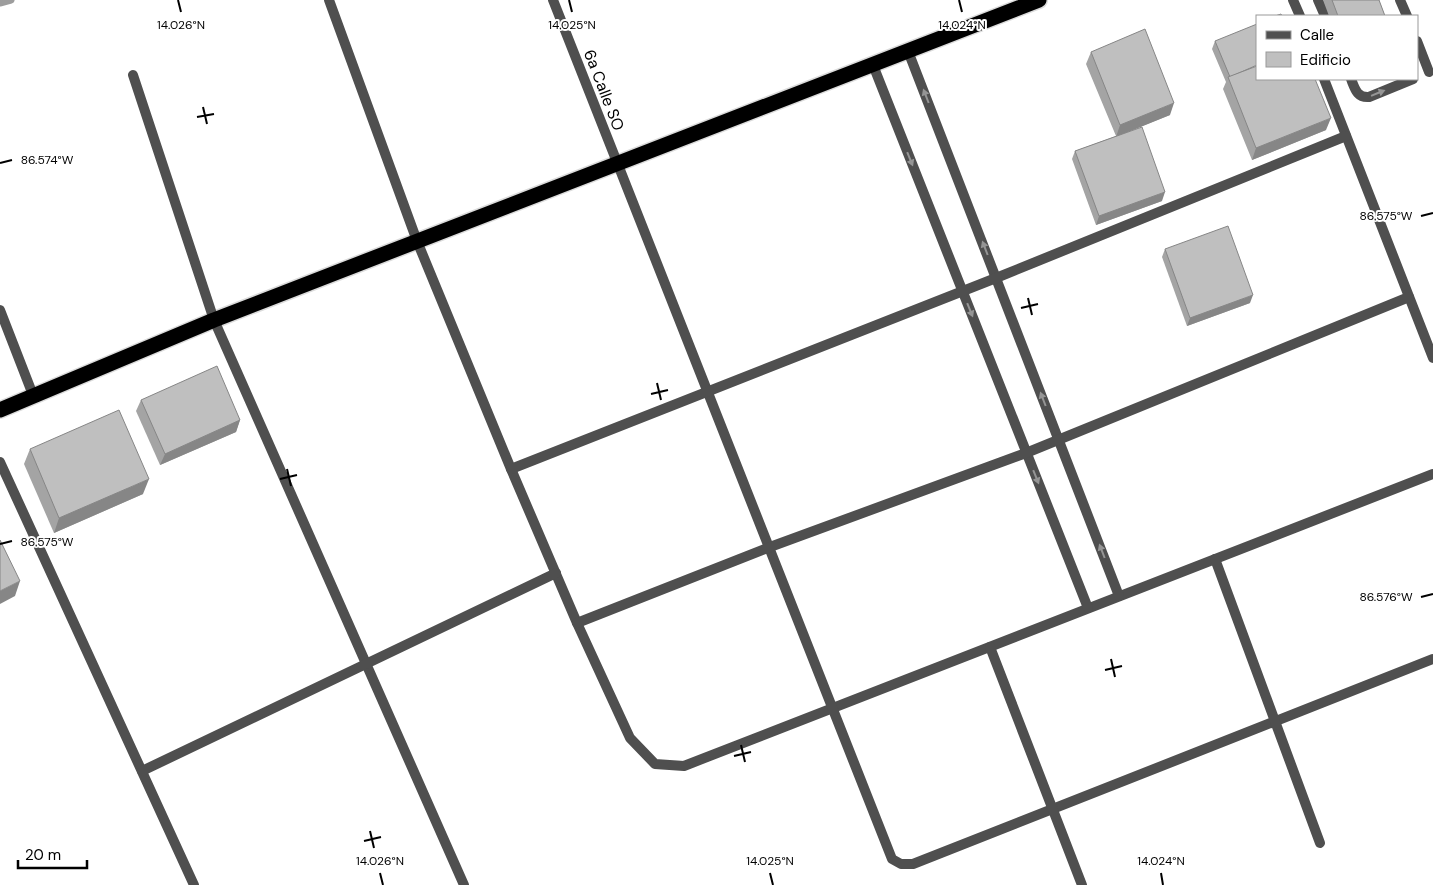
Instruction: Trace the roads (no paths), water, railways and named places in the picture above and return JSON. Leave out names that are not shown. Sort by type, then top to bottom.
[{"type":"highway","points":[[0,410],[214,320],[1039,0]]},
{"type":"street","points":[[329,0],[417,241],[511,469],[577,623],[630,738],[655,764],[684,766],[1433,474]]},
{"type":"street","name":"6a Calle SO","points":[[553,0],[892,859],[901,864],[913,864],[1433,659]]},
{"type":"street","points":[[1294,0],[1300,15]]},
{"type":"street","points":[[1318,0],[1325,15]]},
{"type":"street","points":[[1400,0],[1407,15]]},
{"type":"street","points":[[1418,43],[1431,72],[1418,77]]},
{"type":"street","points":[[908,51],[1119,596]]},
{"type":"street","points":[[872,65],[1088,608]]},
{"type":"street","points":[[133,75],[214,320],[464,885]]},
{"type":"street","points":[[1324,80],[1433,358]]},
{"type":"street","points":[[1351,80],[1357,93],[1362,97],[1369,97],[1411,80]]},
{"type":"street","points":[[511,469],[708,393],[1346,136]]},
{"type":"street","points":[[577,623],[770,547],[1026,453],[1409,297]]},
{"type":"street","points":[[0,310],[33,395]]},
{"type":"street","points":[[0,462],[194,885]]},
{"type":"street","points":[[1215,559],[1320,843]]},
{"type":"street","points":[[142,771],[556,573]]},
{"type":"street","points":[[990,646],[1082,885]]},
{"type":"waterway","points":[[0,3],[11,0]]}]
